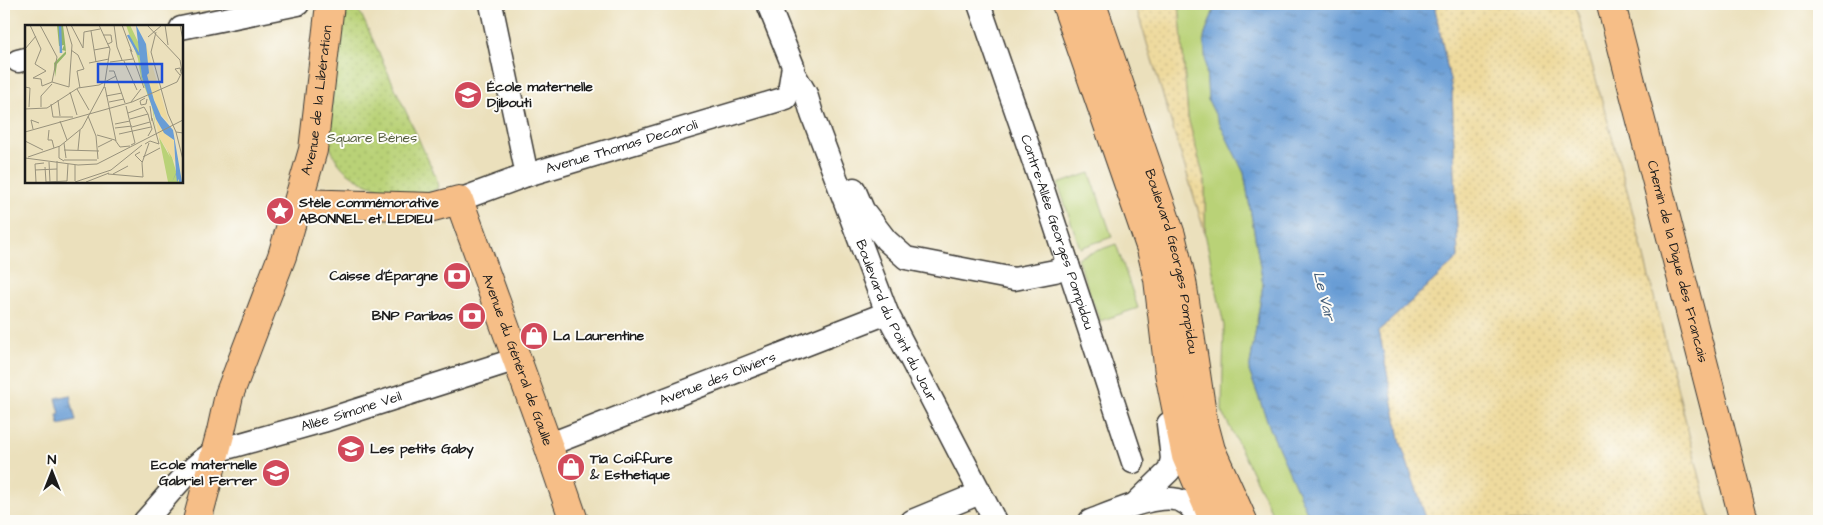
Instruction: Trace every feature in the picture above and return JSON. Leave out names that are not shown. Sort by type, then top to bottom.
[{"type":"main road","name":"Avenue de la Libération","points":[[195,514],[216,450],[229,395],[282,256],[313,150],[330,4]]},
{"type":"main road","name":"Boulevard Georges Pompidou","points":[[1066,4],[1151,249],[1158,279],[1169,373],[1186,456],[1214,521]]},
{"type":"main road","name":"Boulevard Georges Pompidou","points":[[1092,4],[1171,235],[1182,281],[1203,420],[1211,450],[1243,521]]},
{"type":"main road","name":"Chemin de la Digue des Francais","points":[[1611,4],[1744,521]]},
{"type":"main road","points":[[298,203],[433,207],[459,200]]},
{"type":"main road","name":"Avenue du Général de Gaulle","points":[[459,200],[574,521]]},
{"type":"main road","name":"Avenue de la Libération","points":[[195,514],[192,471],[197,455],[210,428],[229,395]]},
{"type":"street","points":[[182,28],[298,4]]},
{"type":"street","points":[[491,4],[527,175]]},
{"type":"street","name":"Boulevard du Point du Jour","points":[[768,4],[793,66],[793,72],[806,94],[887,313],[995,521]]},
{"type":"street","name":"Contre-Allée Georges Pompidou","points":[[979,4],[1133,462]]},
{"type":"street","points":[[793,72],[786,98],[799,104],[812,114]]},
{"type":"street","name":"Avenue Thomas Decaroli","points":[[459,200],[527,175],[786,98]]},
{"type":"street","points":[[834,173],[849,178],[863,210],[886,240],[906,258],[1014,279],[1055,271],[1068,265]]},
{"type":"street","name":"Avenue des Oliviers","points":[[548,445],[887,313]]},
{"type":"street","name":"Allée Simone Veil","points":[[145,521],[171,490],[203,459],[216,450],[323,421],[517,359]]},
{"type":"street","points":[[1134,505],[1170,471],[1172,459],[1168,425],[1176,404]]},
{"type":"street","points":[[912,521],[980,493]]},
{"type":"street","points":[[1090,521],[1134,505],[1171,498],[1184,502],[1194,511],[1200,521]]},
{"type":"green space","points":[[1179,4],[1216,4],[1204,37],[1208,100],[1244,173],[1263,284],[1249,371],[1271,431],[1311,521],[1276,521],[1222,411],[1224,326],[1205,233],[1205,182],[1188,118]]},
{"type":"green space","name":"Square Bènes","points":[[349,6],[354,7],[361,14],[436,177],[438,188],[425,194],[400,196],[368,184],[346,171],[336,160],[333,153],[328,138],[340,15]]},
{"type":"green space","points":[[1090,173],[1112,237],[1080,248],[1058,184]]},
{"type":"green space","points":[[1116,244],[1138,308],[1100,321],[1077,258]]},
{"type":"sand","points":[[1135,4],[1179,4],[1188,118],[1205,182],[1205,233]]},
{"type":"sand","points":[[1434,4],[1575,4],[1628,194],[1711,521],[1427,521],[1401,444],[1379,331],[1458,258],[1452,90]]},
{"type":"water","name":"Le Var","points":[[1216,4],[1434,4],[1452,90],[1458,258],[1379,331],[1401,444],[1427,521],[1311,521],[1271,431],[1249,371],[1263,284],[1244,173],[1208,100],[1204,37]]},
{"type":"water","points":[[70,395],[76,421],[59,425],[57,415],[60,414],[56,398]]},
{"type":"place","name":"École maternelle Djibouti","points":[[468,95]]},
{"type":"place","name":"Stèle commémorative ABONNEL et LEDIEU","points":[[280,211]]},
{"type":"place","name":"Caisse d'Épargne","points":[[457,276]]},
{"type":"place","name":"BNP Paribas","points":[[472,316]]},
{"type":"place","name":"La Laurentine","points":[[534,336]]},
{"type":"place","name":"Les petits Gaby","points":[[351,449]]},
{"type":"place","name":"Tia Coiffure & Esthetique","points":[[571,467]]},
{"type":"place","name":"Ecole maternelle Gabriel Ferrer","points":[[276,473]]}]
